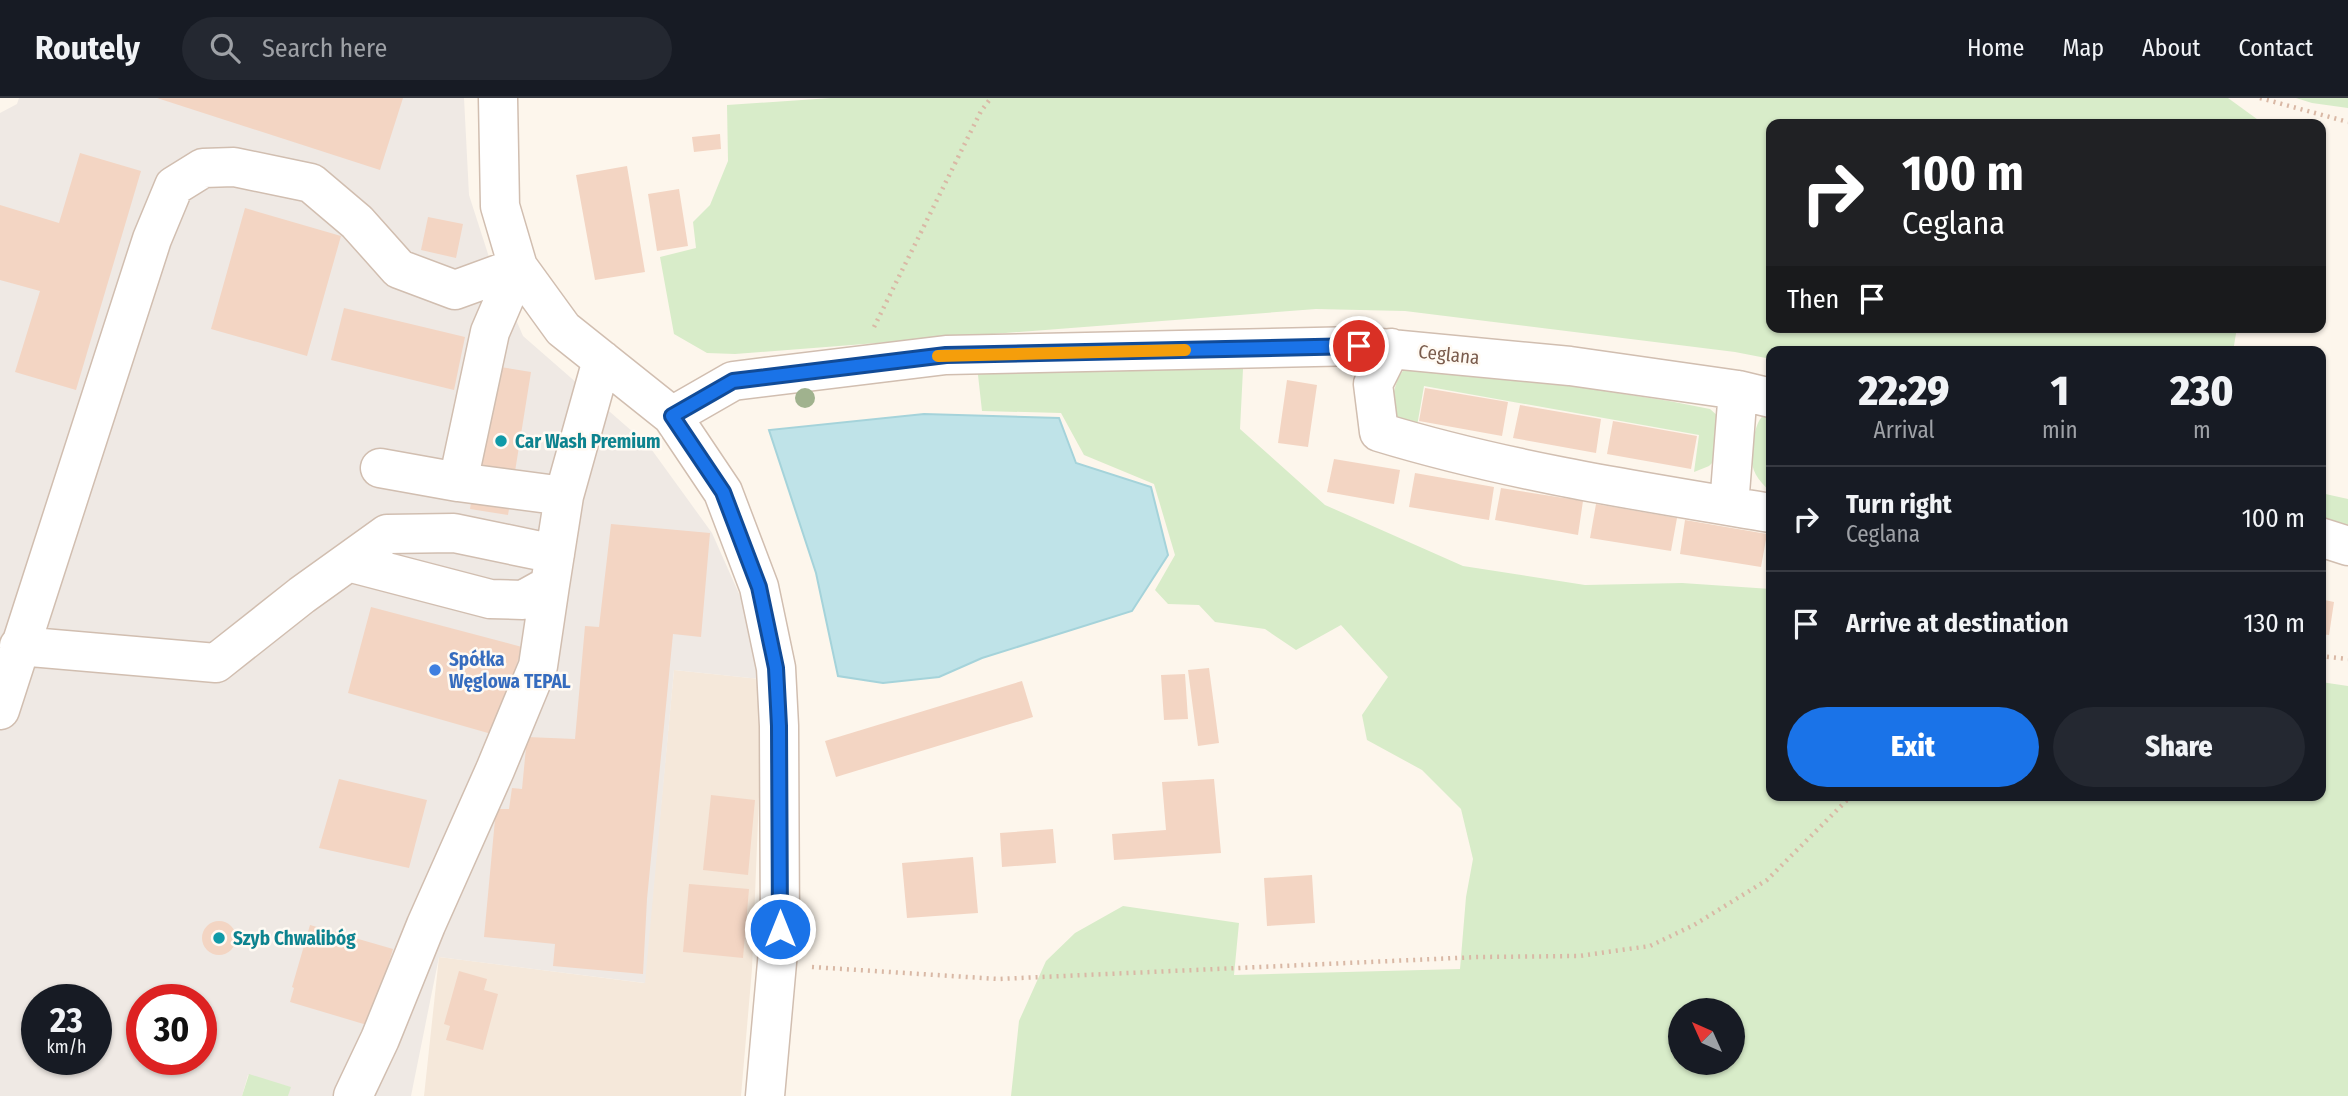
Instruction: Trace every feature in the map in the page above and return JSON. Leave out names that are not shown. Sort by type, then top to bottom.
[{"type":"street","points":[[498,98],[500,206],[518,267],[563,329],[672,416],[723,492],[759,587],[776,668],[779,726],[780,929],[765,1096]]},
{"type":"street","points":[[0,710],[152,239],[174,186],[203,168],[234,167],[311,183],[357,222],[399,269],[455,290],[518,267]]},
{"type":"street","points":[[458,482],[490,332],[518,267]]},
{"type":"street","name":"Ceglana","points":[[672,416],[733,381],[946,355],[1359,346],[1570,366],[1754,394]]},
{"type":"street","points":[[1391,348],[1373,384],[1379,432],[1443,451],[1571,479],[1766,512]]},
{"type":"street","points":[[353,1096],[380,1039],[426,925],[538,666],[564,496],[602,360]]},
{"type":"street","points":[[1729,506],[1754,394]]},
{"type":"street","points":[[380,468],[458,482],[564,496]]},
{"type":"street","points":[[19,646],[216,663],[302,595],[387,534],[454,533],[552,569]]},
{"type":"street","points":[[2326,539],[2348,546]]},
{"type":"street","points":[[348,562],[489,599],[523,600],[552,569]]},
{"type":"path","points":[[855,365],[981,111],[991,98]]},
{"type":"path","points":[[2260,98],[2348,122]]},
{"type":"path","points":[[2326,657],[2348,659]]},
{"type":"path","points":[[776,965],[998,979],[1478,957],[1579,956],[1650,946],[1694,925],[1767,880],[1846,801]]},
{"type":"shaded area","points":[[19,98],[464,98],[469,195],[488,254],[523,336],[649,446],[712,533],[744,605],[760,679],[674,670],[645,983],[439,957],[411,1096],[288,1096],[290,1087],[248,1075],[242,1096],[0,1096],[0,113],[17,104]]},
{"type":"shaded area","points":[[674,670],[760,679],[760,771],[752,969],[741,1096],[424,1096],[439,957],[644,983]]},
{"type":"green space","points":[[831,98],[2228,98],[2257,119],[1766,119],[1766,333],[2236,333],[2234,346],[1766,346],[1766,358],[1405,311],[1316,309],[735,354],[707,353],[674,334],[660,257],[696,248],[693,222],[710,205],[728,161],[727,105]]},
{"type":"green space","points":[[2296,98],[2348,98],[2348,108],[2312,103]]},
{"type":"green space","points":[[977,366],[1243,369],[1240,429],[1325,505],[1463,566],[1585,585],[1682,583],[1766,589],[1766,801],[2326,801],[2326,683],[2348,686],[2348,1096],[1011,1096],[1019,1021],[1046,961],[1075,933],[1123,906],[1239,923],[1234,975],[1460,969],[1466,897],[1473,859],[1461,809],[1422,770],[1367,740],[1362,715],[1388,677],[1341,625],[1296,650],[1265,629],[1215,622],[1199,605],[1168,604],[1155,590],[1175,555],[1154,484],[1084,455],[1061,413],[982,411]]},
{"type":"green space","points":[[1408,366],[1482,372],[1710,409],[1719,417],[1716,459],[1709,466],[1694,472],[1699,435],[1424,386],[1416,432],[1399,421],[1393,406],[1396,383]]},
{"type":"green space","points":[[1766,413],[1766,487],[1755,473],[1751,460],[1752,445],[1760,420]]},
{"type":"green space","points":[[2326,494],[2348,499],[2348,531],[2326,525]]},
{"type":"green space","points":[[249,1074],[291,1087],[288,1096],[242,1096]]},
{"type":"water","points":[[924,414],[1059,418],[1076,463],[1151,487],[1168,555],[1132,611],[982,658],[939,677],[883,683],[838,676],[816,573],[769,430]]},
{"type":"building","points":[[157,98],[403,98],[380,170]]},
{"type":"building","points":[[720,134],[721,149],[694,152],[692,137]]},
{"type":"building","points":[[80,153],[141,171],[76,390],[15,372],[40,291],[0,280],[0,205],[59,223]]},
{"type":"building","points":[[627,166],[645,272],[595,280],[576,175]]},
{"type":"building","points":[[679,189],[688,246],[657,251],[648,194]]},
{"type":"building","points":[[245,208],[341,236],[307,356],[211,329]]},
{"type":"building","points":[[428,217],[463,224],[456,258],[421,250]]},
{"type":"building","points":[[344,308],[465,337],[454,390],[331,360]]},
{"type":"building","name":"Car Wash Premium","points":[[494,366],[531,372],[508,515],[470,509]]},
{"type":"building","points":[[1287,380],[1317,385],[1308,447],[1278,443]]},
{"type":"building","points":[[1425,388],[1508,402],[1502,436],[1419,421]]},
{"type":"building","points":[[1520,405],[1601,419],[1596,453],[1513,438]]},
{"type":"building","points":[[1613,421],[1697,436],[1691,469],[1607,454]]},
{"type":"building","points":[[1334,459],[1400,470],[1394,504],[1327,492]]},
{"type":"building","points":[[1415,473],[1494,487],[1489,520],[1409,507]]},
{"type":"building","points":[[1501,488],[1583,501],[1578,535],[1495,520]]},
{"type":"building","points":[[1596,504],[1677,518],[1671,551],[1590,538]]},
{"type":"building","points":[[1685,520],[1766,534],[1761,567],[1680,554]]},
{"type":"building","points":[[611,524],[710,533],[701,637],[673,634],[647,899],[643,974],[553,966],[555,944],[484,937],[496,809],[509,809],[512,788],[522,789],[527,737],[575,739],[585,626],[599,627]]},
{"type":"building","points":[[2326,600],[2334,602],[2329,635],[2326,635]]},
{"type":"building","name":"Spółka Węglowa TEPAL","points":[[371,607],[522,647],[495,735],[348,693]]},
{"type":"building","points":[[1209,668],[1219,743],[1198,746],[1188,670]]},
{"type":"building","points":[[1185,674],[1188,719],[1164,720],[1161,675]]},
{"type":"building","points":[[1022,681],[1033,717],[836,777],[825,741]]},
{"type":"building","points":[[339,779],[427,800],[409,868],[319,848]]},
{"type":"building","points":[[1214,779],[1221,853],[1114,860],[1112,834],[1166,830],[1162,782]]},
{"type":"building","points":[[711,795],[755,800],[748,875],[703,870]]},
{"type":"building","points":[[1053,829],[1056,863],[1002,867],[1000,833]]},
{"type":"building","points":[[973,857],[978,913],[907,918],[902,863]]},
{"type":"building","points":[[1312,875],[1315,923],[1267,926],[1264,878]]},
{"type":"building","points":[[689,884],[749,889],[743,958],[683,952]]},
{"type":"building","name":"Szyb Chwalibóg","points":[[219,921],[231,926],[236,938],[231,950],[219,955],[207,950],[202,938],[207,926]]},
{"type":"building","points":[[310,925],[393,949],[374,1012],[367,1025],[290,1002]]},
{"type":"building","points":[[459,971],[487,979],[484,990],[498,994],[483,1050],[446,1040],[450,1026],[444,1024]]},
{"type":"slow traffic","points":[[938,356],[1185,350]]},
{"type":"place","name":"Car Wash Premium","points":[[501,441]]},
{"type":"place","name":"Spółka Węglowa TEPAL","points":[[435,670]]},
{"type":"place","name":"Szyb Chwalibóg","points":[[219,938]]},
{"type":"route","points":[[780,929],[779,726],[776,668],[759,587],[723,492],[672,416],[733,381],[946,355],[1359,346]]}]
